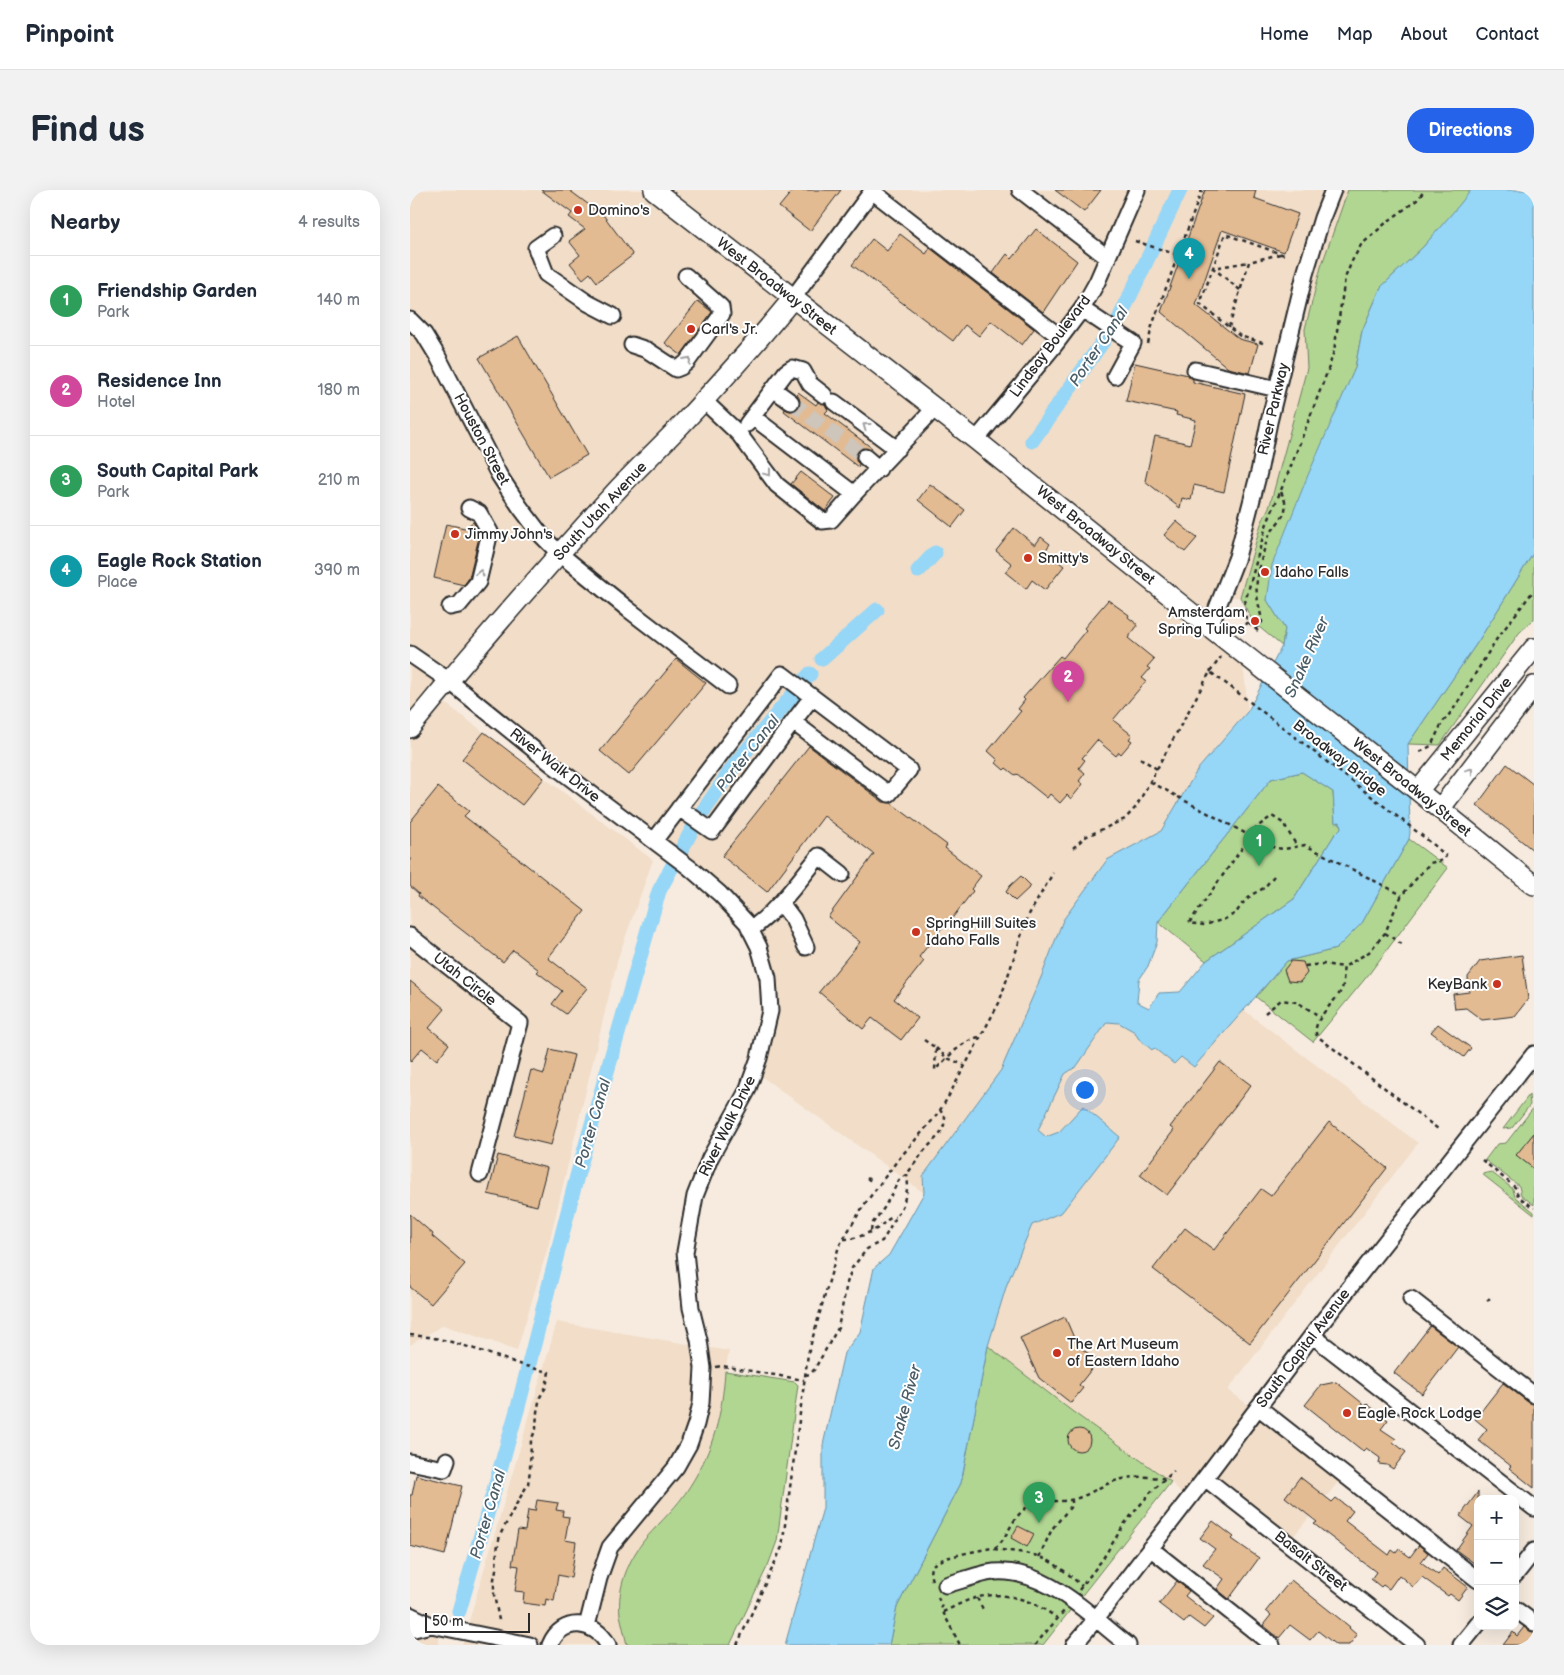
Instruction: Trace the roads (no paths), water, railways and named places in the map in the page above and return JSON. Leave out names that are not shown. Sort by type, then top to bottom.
[{"type":"main road","name":"West Broadway Street","points":[[654,190],[976,440],[1534,885]]},
{"type":"main road","name":"South Utah Avenue","points":[[410,728],[448,680],[560,554],[620,487],[683,422],[793,298]]},
{"type":"main road","name":"Memorial Drive","points":[[1413,787],[1534,648]]},
{"type":"main road","name":"Memorial Drive","points":[[1440,809],[1534,686]]},
{"type":"street","points":[[793,298],[872,190],[1060,337]]},
{"type":"street","points":[[1020,190],[1108,258]]},
{"type":"street","name":"Lindsay Boulevard","points":[[976,440],[1082,309],[1108,258],[1138,190]]},
{"type":"street","name":"River Parkway","points":[[1210,626],[1237,557],[1259,472],[1304,274],[1333,190]]},
{"type":"street","points":[[553,236],[536,248],[546,274],[588,303],[613,316]]},
{"type":"street","points":[[632,344],[647,350],[676,369],[687,362],[723,310],[721,306],[686,276]]},
{"type":"street","points":[[1082,309],[1133,343],[1115,376]]},
{"type":"street","name":"Houston Street","points":[[410,320],[424,334],[438,357],[499,475],[542,536],[560,554],[728,686]]},
{"type":"street","points":[[739,434],[786,372],[792,368],[803,371],[810,384],[897,449]]},
{"type":"street","points":[[1195,370],[1277,389]]},
{"type":"street","points":[[773,389],[791,402]]},
{"type":"street","points":[[703,400],[739,434],[777,485],[822,521],[831,520],[935,408]]},
{"type":"street","points":[[753,417],[854,494]]},
{"type":"street","points":[[865,458],[880,468]]},
{"type":"street","points":[[450,607],[459,605],[478,582],[490,532],[479,512],[469,508]]},
{"type":"street","name":"River Walk Drive","points":[[410,654],[448,680],[554,765],[690,868],[720,894],[747,924],[760,947],[768,978],[770,1011],[759,1058],[747,1091],[710,1158],[695,1196],[685,1252],[691,1308],[699,1340],[703,1368],[701,1403],[696,1424],[676,1467],[610,1547],[599,1578],[587,1626]]},
{"type":"street","points":[[658,845],[680,808],[782,674],[909,770],[889,794],[793,722]]},
{"type":"street","points":[[680,808],[712,831],[812,697]]},
{"type":"street","points":[[750,930],[762,922],[781,903],[818,856],[842,874]]},
{"type":"street","points":[[781,903],[793,918],[806,946]]},
{"type":"street","name":"Utah Circle","points":[[410,936],[520,1023],[480,1174]]},
{"type":"street","name":"South Capital Avenue","points":[[1074,1645],[1205,1478],[1312,1336],[1534,1054]]},
{"type":"street","points":[[1411,1299],[1534,1395]]},
{"type":"street","points":[[1312,1336],[1534,1508]]},
{"type":"street","points":[[1258,1407],[1474,1577]]},
{"type":"street","points":[[410,1462],[444,1469],[447,1460]]},
{"type":"street","name":"Basalt Street","points":[[1205,1478],[1417,1645]]},
{"type":"street","points":[[1150,1548],[1272,1645]]},
{"type":"street","points":[[1519,1570],[1534,1551]]},
{"type":"street","points":[[939,1587],[988,1573],[1014,1572],[1039,1579],[1072,1600],[1128,1645]]},
{"type":"street","points":[[1519,1612],[1534,1623]]},
{"type":"street","points":[[410,1615],[437,1627],[530,1645]]},
{"type":"street","points":[[550,1645],[559,1632],[577,1624],[596,1630],[604,1637],[608,1645]]},
{"type":"street","points":[[410,1630],[437,1627]]},
{"type":"street","points":[[1461,1645],[1474,1629]]},
{"type":"water","name":"Snake River","points":[[1471,190],[1534,190],[1534,552],[1479,640],[1408,744],[1409,839],[1362,923],[1336,949],[1287,961],[1194,1067],[1181,1057],[1174,1064],[1154,1048],[1152,1050],[1138,1038],[1135,1032],[1119,1023],[1107,1022],[1077,1066],[1065,1074],[1038,1130],[1046,1137],[1059,1132],[1083,1106],[1120,1137],[1062,1212],[1032,1225],[1007,1284],[988,1346],[961,1483],[897,1607],[889,1645],[785,1645],[823,1508],[823,1445],[844,1353],[860,1332],[874,1268],[889,1255],[924,1193],[923,1176],[1001,1070],[1042,975],[1063,920],[1107,860],[1161,831],[1198,769],[1248,711],[1282,646],[1285,629],[1267,600],[1272,565],[1308,475],[1355,368],[1362,331],[1381,287],[1423,247]],"holes":[[[1302,772],[1333,792],[1335,823],[1340,822],[1341,828],[1335,834],[1294,899],[1206,961],[1180,992],[1159,993],[1149,1008],[1137,1002],[1139,980],[1148,966],[1157,942],[1158,922],[1271,779]]]},
{"type":"waterway","name":"Porter Canal","points":[[1032,441],[1119,319],[1180,190]]},
{"type":"waterway","name":"Porter Canal","points":[[918,571],[935,553]]},
{"type":"waterway","name":"Porter Canal","points":[[822,659],[877,610]]},
{"type":"waterway","name":"Porter Canal","points":[[459,1611],[518,1407],[577,1176],[659,891],[699,817],[736,763],[810,674]]},
{"type":"tunnel","points":[[791,402],[865,457]]},
{"type":"place","name":"Domino's","points":[[578,210]]},
{"type":"place","name":"Eagle Rock Station","points":[[1189,279]]},
{"type":"place","name":"Carl's Jr.","points":[[691,329]]},
{"type":"place","name":"Jimmy John's","points":[[455,534]]},
{"type":"place","name":"Smitty's","points":[[1028,558]]},
{"type":"place","name":"Idaho Falls","points":[[1265,572]]},
{"type":"place","name":"Amsterdam Spring Tulips","points":[[1255,621]]},
{"type":"place","name":"Residence Inn","points":[[1068,702]]},
{"type":"place","name":"Friendship Garden","points":[[1259,866]]},
{"type":"place","name":"SpringHill Suites Idaho Falls","points":[[916,932]]},
{"type":"place","name":"KeyBank","points":[[1497,984]]},
{"type":"place","name":"The Art Museum of Eastern Idaho","points":[[1057,1353]]},
{"type":"place","name":"Eagle Rock Lodge","points":[[1347,1413]]},
{"type":"place","name":"South Capital Park","points":[[1039,1523]]}]
